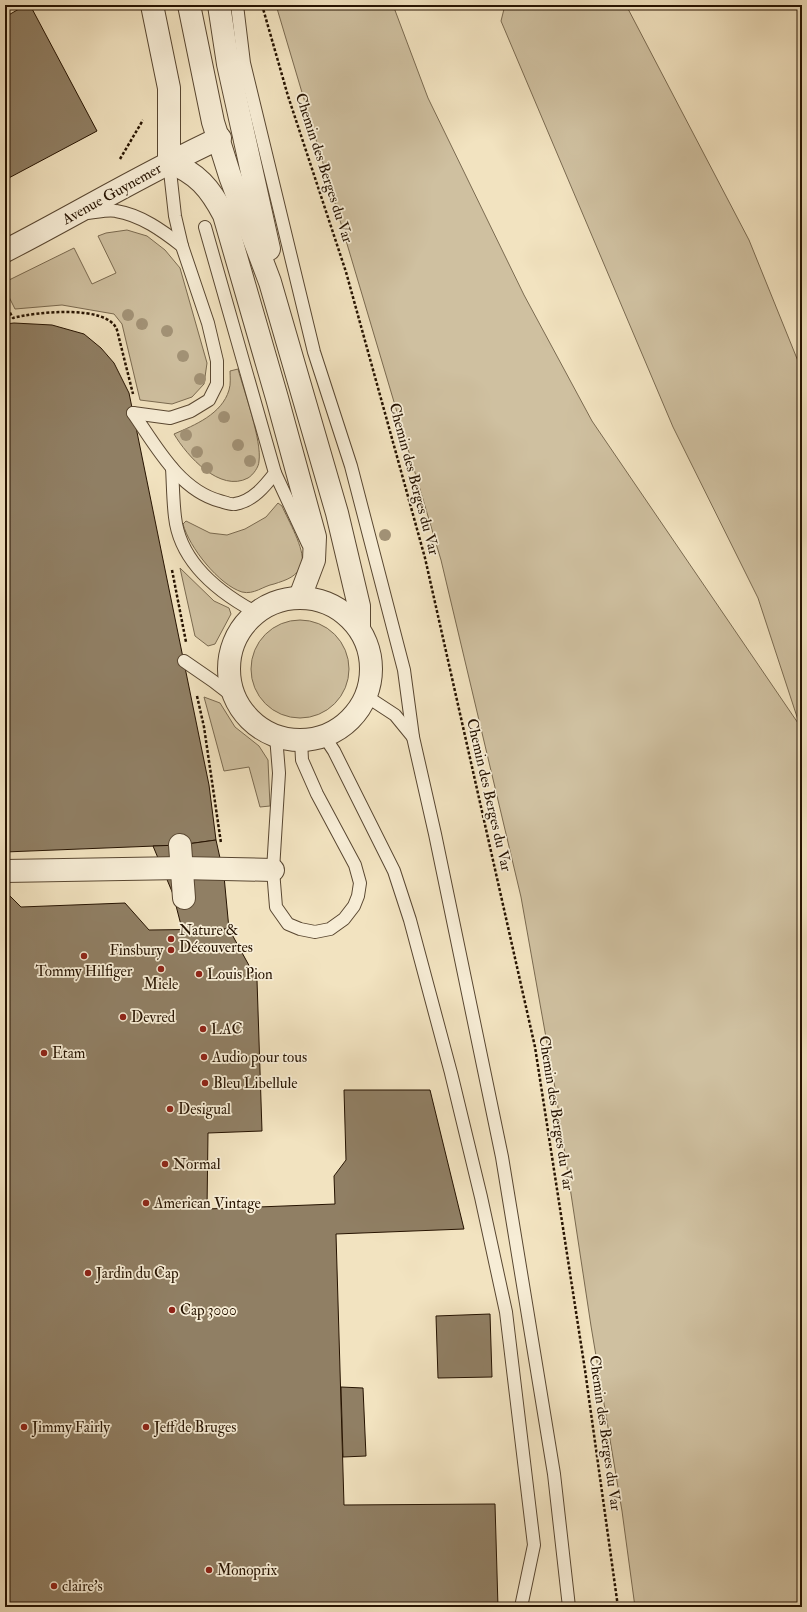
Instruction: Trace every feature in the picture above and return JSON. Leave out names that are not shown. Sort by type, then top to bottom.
[{"type":"street","points":[[152,5],[169,88],[169,162],[182,167],[201,180],[215,197],[224,215],[311,519],[315,538],[314,560],[307,582],[300,597]]},
{"type":"street","points":[[189,5],[208,102],[220,138],[230,176],[270,282],[352,571],[359,606],[359,626]]},
{"type":"street","points":[[219,5],[228,64],[269,248],[270,282]]},
{"type":"street","name":"Avenue Guynemer","points":[[5,251],[77,214],[169,162],[220,138]]},
{"type":"street","points":[[300,597],[323,600],[343,610],[359,626],[369,646],[372,668],[370,690],[360,710],[344,726],[324,736],[301,740],[276,736],[259,727],[245,715],[235,698],[229,675],[230,652],[240,630],[255,612],[276,601],[300,597]]},
{"type":"street","points":[[180,845],[184,898]]},
{"type":"street","points":[[5,871],[182,868],[273,870]]},
{"type":"lane","points":[[237,5],[244,63],[314,352],[351,466],[404,670],[413,737],[435,834],[502,1157],[552,1466],[569,1607]]},
{"type":"lane","points":[[136,414],[170,418],[191,411],[209,400],[217,384],[217,361],[208,323],[182,246],[175,216],[169,162]]},
{"type":"lane","points":[[77,214],[115,211],[134,217],[161,230],[182,246]]},
{"type":"lane","points":[[205,227],[275,473],[306,538],[314,560]]},
{"type":"lane","points":[[136,414],[172,468],[194,489],[211,498],[234,504],[248,499],[263,489],[275,473]]},
{"type":"lane","points":[[172,468],[175,518],[185,550],[205,578],[232,600],[255,612]]},
{"type":"lane","points":[[187,663],[235,698]]},
{"type":"lane","points":[[366,696],[395,715],[413,737]]},
{"type":"lane","points":[[276,736],[279,773],[273,870],[276,907],[288,924],[300,930],[315,932],[330,928],[344,919],[354,906],[358,896],[360,883],[355,865],[317,794],[302,760],[301,740]]},
{"type":"lane","points":[[324,736],[334,751],[394,871],[406,906],[449,1065],[482,1197],[506,1312],[534,1545],[521,1607]]},
{"type":"path","name":"Chemin des Berges du Var","points":[[262,5],[288,96],[346,272],[425,558],[533,1039],[585,1370],[618,1607]]},
{"type":"path","points":[[116,163],[127,149],[144,117]]},
{"type":"path","points":[[5,304],[13,318],[29,314],[75,313],[102,317],[115,324],[136,414]]},
{"type":"path","points":[[172,568],[187,663],[204,727],[225,869]]},
{"type":"shaded area","points":[[276,5],[393,5],[428,98],[524,295],[592,421],[800,726],[758,598],[673,427],[501,21],[505,5],[626,5],[749,240],[802,371],[802,1607],[635,1607],[622,1511],[591,1326],[555,1088],[521,897],[441,560]]},
{"type":"shaded area","points":[[127,230],[147,236],[165,250],[180,268],[207,363],[204,384],[192,397],[172,404],[140,400],[122,324],[114,314],[62,305],[15,309],[5,289],[5,282],[74,248],[92,284],[116,273],[98,236],[106,233]]},
{"type":"shaded area","points":[[238,369],[258,441],[259,463],[254,473],[248,478],[237,481],[226,481],[205,470],[196,462],[174,434],[207,418],[220,406],[229,390],[230,371]]},
{"type":"shaded area","points":[[278,503],[282,506],[299,543],[302,563],[295,575],[283,581],[251,592],[246,593],[233,588],[224,582],[206,564],[198,554],[186,533],[183,524],[186,521],[210,533],[227,535],[245,529],[266,517]]},
{"type":"shaded area","points":[[180,568],[214,601],[229,608],[231,614],[215,644],[208,646],[195,636]]},
{"type":"shaded area","points":[[300,620],[319,624],[335,634],[345,650],[349,669],[345,688],[335,704],[319,714],[300,718],[281,714],[265,704],[255,688],[251,669],[255,650],[265,634],[281,624]]},
{"type":"shaded area","points":[[204,697],[220,703],[235,727],[259,746],[268,760],[270,806],[260,807],[249,767],[224,771]]},
{"type":"building","points":[[26,5],[30,5],[97,131],[5,180],[5,17]]},
{"type":"building","points":[[5,324],[52,325],[84,334],[101,348],[114,363],[129,393],[209,785],[216,840],[180,845],[5,852]]},
{"type":"building","points":[[216,840],[224,876],[229,929],[182,929],[173,894],[153,846],[180,845]]},
{"type":"building","name":"Cap 3000","points":[[5,891],[21,907],[125,903],[149,930],[229,929],[257,980],[262,1131],[208,1133],[207,1209],[335,1204],[334,1176],[346,1160],[344,1090],[430,1090],[464,1229],[336,1234],[344,1505],[495,1504],[498,1607],[5,1607]]},
{"type":"building","points":[[490,1314],[492,1377],[438,1378],[436,1316]]},
{"type":"building","points":[[341,1387],[363,1388],[366,1456],[343,1457]]},
{"type":"place","name":"Nature & Découvertes","points":[[171,939]]},
{"type":"place","name":"Finsbury","points":[[171,950]]},
{"type":"place","name":"Tommy Hilfiger","points":[[84,956]]},
{"type":"place","name":"Miele","points":[[161,969]]},
{"type":"place","name":"Louis Pion","points":[[199,974]]},
{"type":"place","name":"Devred","points":[[123,1017]]},
{"type":"place","name":"LAC","points":[[203,1029]]},
{"type":"place","name":"Etam","points":[[44,1053]]},
{"type":"place","name":"Audio pour tous","points":[[204,1057]]},
{"type":"place","name":"Bleu Libellule","points":[[205,1083]]},
{"type":"place","name":"Desigual","points":[[170,1109]]},
{"type":"place","name":"Normal","points":[[165,1164]]},
{"type":"place","name":"American Vintage","points":[[146,1203]]},
{"type":"place","name":"Jardin du Cap","points":[[88,1273]]},
{"type":"place","name":"Cap 3000","points":[[172,1310]]},
{"type":"place","name":"Jimmy Fairly","points":[[24,1427]]},
{"type":"place","name":"Jeff de Bruges","points":[[146,1427]]},
{"type":"place","name":"Monoprix","points":[[209,1570]]},
{"type":"place","name":"claire's","points":[[54,1586]]}]
